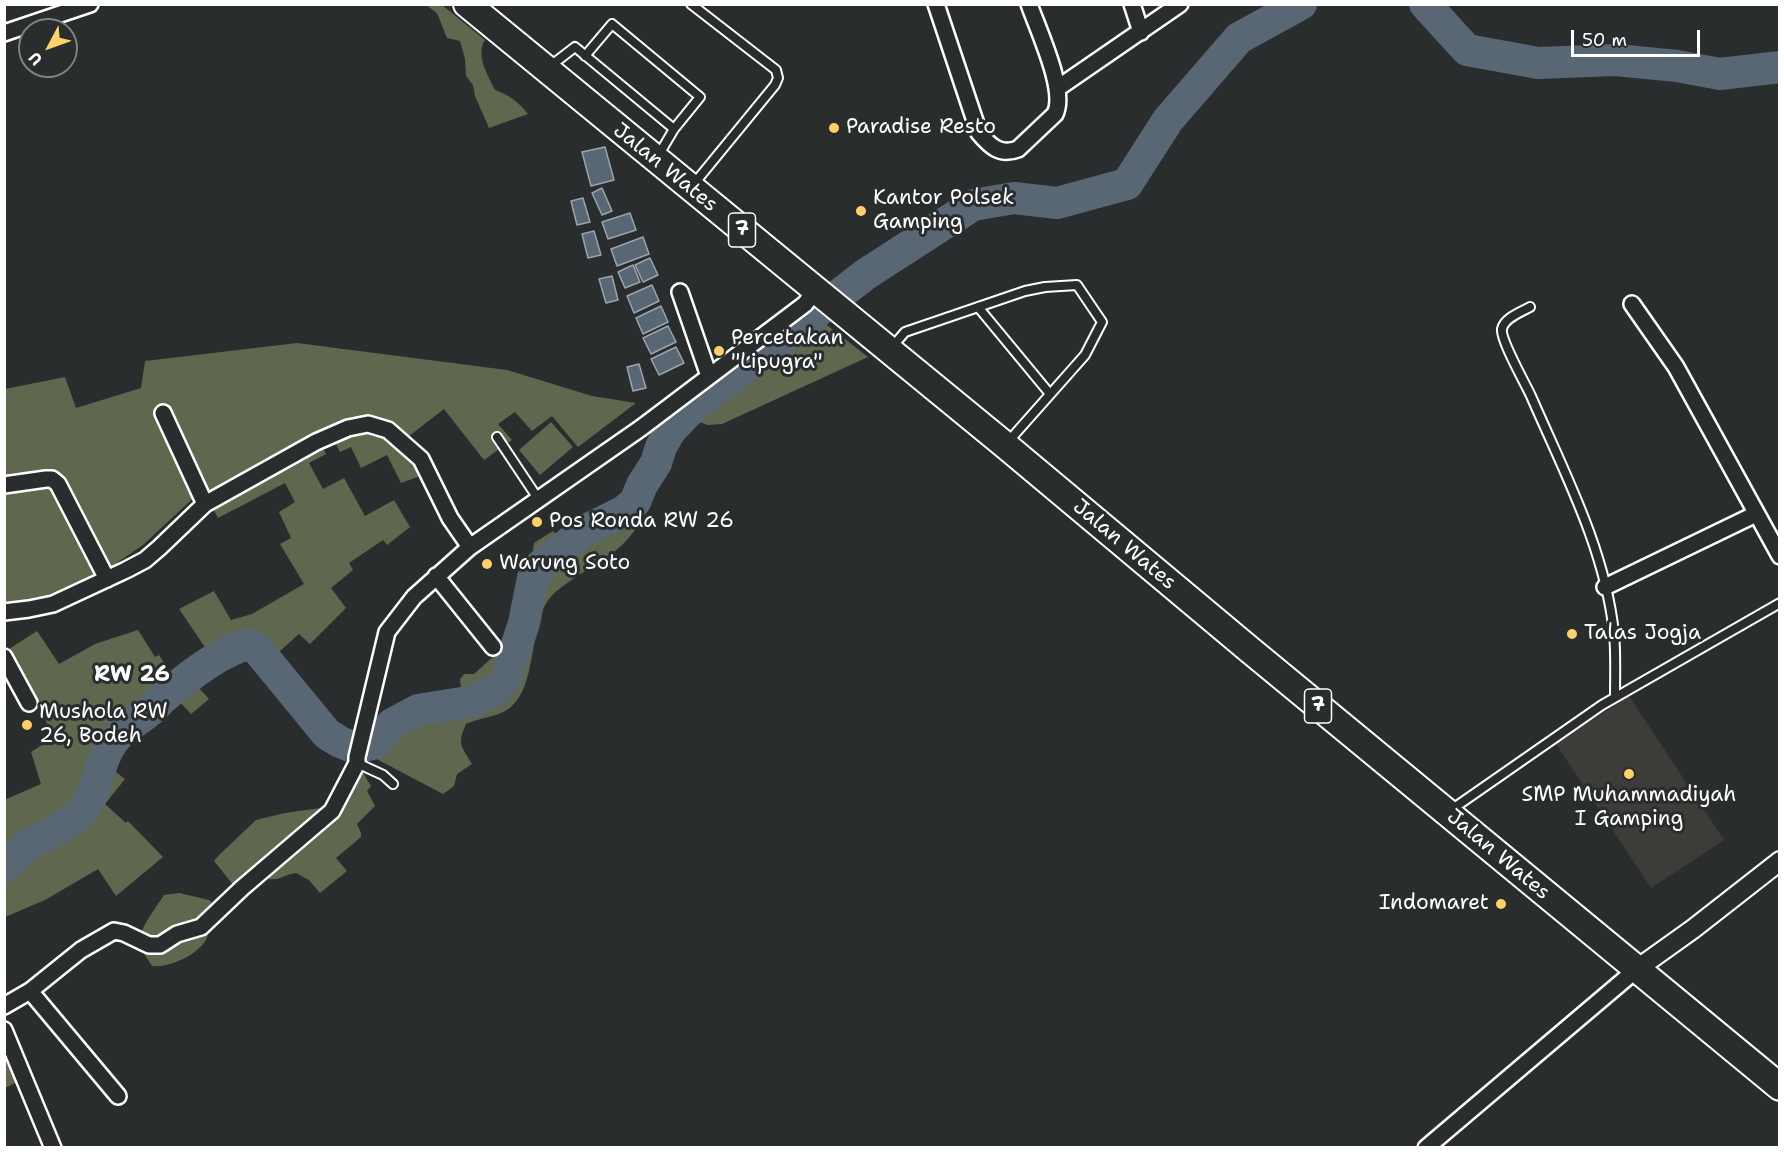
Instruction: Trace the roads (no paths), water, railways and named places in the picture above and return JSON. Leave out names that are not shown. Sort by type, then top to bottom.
[{"type":"highway","name":"Jalan Wates","points":[[467,4],[1005,445],[1779,1087]]},
{"type":"street","points":[[4,33],[90,4]]},
{"type":"street","points":[[936,4],[979,133],[989,144],[1000,151],[1011,152],[1018,149],[1055,114],[1059,107],[1058,88],[1029,4]]},
{"type":"street","points":[[1132,4],[1141,32]]},
{"type":"street","points":[[1058,88],[1180,4]]},
{"type":"street","points":[[680,292],[709,376]]},
{"type":"street","points":[[4,1006],[30,991],[81,950],[114,931],[124,933],[149,945],[160,945],[177,934],[201,927],[242,888],[332,811],[361,764],[364,734],[387,632],[402,610],[436,576],[470,547],[657,416],[805,304],[822,295]]},
{"type":"street","points":[[1632,304],[1676,367],[1779,556]]},
{"type":"street","points":[[163,413],[205,504]]},
{"type":"street","points":[[4,612],[53,604],[145,560],[205,504],[316,442],[348,428],[368,424],[388,430],[421,459],[450,518],[470,547]]},
{"type":"street","points":[[4,485],[46,479],[52,479],[58,484],[107,579]]},
{"type":"street","points":[[1605,587],[1756,514]]},
{"type":"street","points":[[436,576],[493,647]]},
{"type":"street","points":[[4,657],[29,703]]},
{"type":"street","points":[[1426,1148],[1637,969],[1693,929],[1779,861]]},
{"type":"street","points":[[30,991],[118,1096]]},
{"type":"street","points":[[4,1030],[53,1148]]},
{"type":"lane","points":[[690,188],[775,85],[778,78],[776,70],[691,4]]},
{"type":"lane","points":[[585,56],[612,24],[700,97],[674,129],[656,160]]},
{"type":"lane","points":[[546,69],[575,47],[674,129]]},
{"type":"lane","points":[[889,350],[905,332],[1025,291],[1045,286],[1077,285],[1102,322],[1085,355],[1005,445]]},
{"type":"lane","points":[[978,307],[1050,394]]},
{"type":"lane","points":[[1530,307],[1508,320],[1502,328],[1503,338],[1585,520],[1605,587],[1614,633],[1615,697]]},
{"type":"lane","points":[[497,437],[539,500]]},
{"type":"lane","points":[[1448,812],[1615,697],[1779,603]]},
{"type":"lane","points":[[361,764],[382,775],[393,784]]},
{"type":"water","points":[[605,147],[614,180],[591,186],[582,152]]},
{"type":"water","points":[[602,188],[612,211],[602,215],[592,193]]},
{"type":"water","points":[[583,198],[590,222],[577,225],[571,201]]},
{"type":"water","points":[[630,213],[636,230],[608,239],[602,222]]},
{"type":"water","points":[[594,231],[601,255],[588,258],[582,234]]},
{"type":"water","points":[[643,237],[649,254],[617,266],[611,249]]},
{"type":"water","points":[[650,258],[658,275],[643,282],[635,265]]},
{"type":"water","points":[[633,265],[640,282],[625,288],[618,272]]},
{"type":"water","points":[[612,276],[618,300],[606,303],[599,279]]},
{"type":"water","points":[[652,285],[659,301],[634,313],[627,296]]},
{"type":"water","points":[[661,306],[668,322],[643,334],[636,318]]},
{"type":"water","points":[[668,326],[676,342],[651,354],[643,338]]},
{"type":"water","points":[[676,347],[684,363],[659,375],[651,359]]},
{"type":"water","points":[[639,364],[646,388],[633,391],[627,367]]},
{"type":"waterway","points":[[4,867],[25,848],[79,814],[90,800],[102,764],[120,733],[192,674],[214,659],[248,644],[258,650],[327,734],[355,748],[373,744],[392,724],[418,710],[474,701],[495,690],[506,678],[524,623],[533,578],[541,565],[584,531],[623,512],[635,502],[670,431],[689,411],[866,274],[973,205],[1014,198],[1057,203],[1127,184],[1168,120],[1239,38],[1301,4]]},
{"type":"waterway","points":[[1425,4],[1467,50],[1538,63],[1616,60],[1677,66],[1720,74],[1780,67]]},
{"type":"place","name":"Paradise Resto","points":[[834,128]]},
{"type":"place","name":"Kantor Polsek Gamping","points":[[861,211]]},
{"type":"place","name":"Percetakan \"Lipugra\"","points":[[719,351]]},
{"type":"place","name":"Pos Ronda RW 26","points":[[537,522]]},
{"type":"place","name":"Warung Soto","points":[[487,564]]},
{"type":"place","name":"Talas Jogja","points":[[1572,634]]},
{"type":"place","name":"Mushola RW 26, Bodeh","points":[[27,725]]},
{"type":"place","name":"SMP Muhammadiyah I Gamping","points":[[1629,774]]},
{"type":"place","name":"Indomaret","points":[[1501,904]]},
{"type":"district","name":"RW 26","points":[[132,675]]}]
